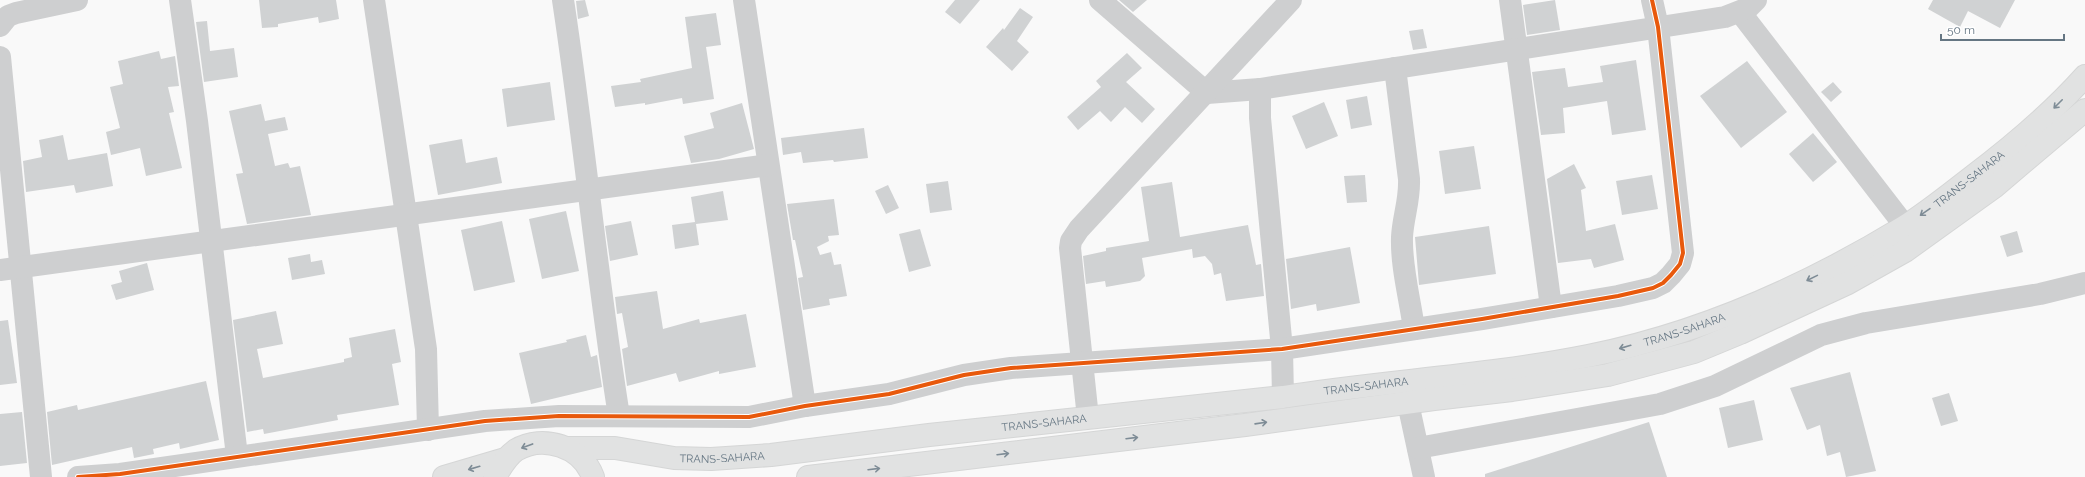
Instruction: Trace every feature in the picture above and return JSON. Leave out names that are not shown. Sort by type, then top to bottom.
[{"type":"highway","name":"TRANS-SAHARA","points":[[500,468],[516,450],[533,444],[615,448],[674,458],[726,458],[771,455],[929,435],[1283,397],[1333,389],[1518,368],[1613,351],[1688,329],[1788,289],[1831,269],[1905,226],[2021,139],[2085,76]]},
{"type":"highway","name":"TRANS-SAHARA","points":[[808,477],[1245,425],[1512,390],[1608,375],[1694,352],[1740,333],[1848,283],[1905,251],[1994,187],[2085,110]]},
{"type":"highway","points":[[559,446],[582,460],[593,477]]},
{"type":"highway","points":[[444,477],[500,468]]},
{"type":"street","points":[[0,26],[8,16],[16,13],[77,0]]},
{"type":"street","points":[[180,0],[197,121],[237,456]]},
{"type":"street","points":[[374,0],[426,349],[428,430]]},
{"type":"street","points":[[562,0],[575,84],[602,312],[619,416]]},
{"type":"street","points":[[744,0],[806,406]]},
{"type":"street","points":[[1100,0],[1207,93],[1260,89],[1658,27],[1748,6],[1905,226]]},
{"type":"street","points":[[1088,418],[1070,248],[1071,241],[1079,229],[1113,191],[1207,93],[1291,0]]},
{"type":"street","points":[[1510,0],[1551,307]]},
{"type":"street","points":[[78,477],[120,474],[330,442],[428,430],[485,421],[559,416],[727,419],[749,417],[806,406],[889,394],[964,375],[1003,369],[1282,349],[1551,307],[1653,288],[1663,283],[1680,264],[1683,253],[1658,27],[1652,0]]},
{"type":"street","points":[[0,57],[10,268],[42,477]]},
{"type":"street","points":[[1395,68],[1410,194],[1404,221],[1402,248],[1414,329]]},
{"type":"street","points":[[1260,89],[1260,118],[1282,349],[1283,397]]},
{"type":"street","points":[[10,268],[768,165]]},
{"type":"street","points":[[1418,448],[1660,404],[1716,386],[1821,335],[1866,323],[2040,294],[2085,283]]},
{"type":"street","points":[[1408,403],[1424,477]]},
{"type":"street","points":[[559,416],[559,446]]},
{"type":"building","points":[[259,0],[336,0],[339,19],[319,23],[318,17],[278,24],[278,27],[262,28]]},
{"type":"building","points":[[585,0],[589,16],[578,19],[576,1]]},
{"type":"building","points":[[955,0],[980,0],[960,24],[945,12]]},
{"type":"building","points":[[1119,0],[1147,0],[1133,12]]},
{"type":"building","points":[[1555,0],[1560,30],[1527,35],[1523,5]]},
{"type":"building","points":[[1933,0],[2015,0],[2000,28],[1968,11],[1960,27],[1928,9]]},
{"type":"building","points":[[1020,8],[1033,17],[1017,41],[1029,52],[1012,71],[986,47],[1003,28],[1004,30]]},
{"type":"building","points":[[716,13],[721,45],[706,47],[714,99],[683,104],[682,98],[645,105],[645,103],[615,107],[611,86],[641,82],[640,79],[692,68],[685,17]]},
{"type":"building","points":[[207,21],[210,51],[234,48],[238,77],[204,82],[196,22]]},
{"type":"building","points":[[1423,29],[1427,48],[1413,50],[1409,31]]},
{"type":"building","points":[[159,51],[161,59],[175,56],[179,86],[168,87],[174,112],[169,113],[182,168],[146,176],[140,148],[111,155],[106,132],[120,128],[110,87],[123,84],[118,61]]},
{"type":"building","points":[[1127,53],[1142,68],[1126,82],[1155,109],[1142,123],[1125,107],[1111,122],[1100,111],[1078,130],[1067,117],[1101,87],[1096,81]]},
{"type":"building","points":[[1636,60],[1646,130],[1612,135],[1607,101],[1563,108],[1565,133],[1541,135],[1532,72],[1565,68],[1568,87],[1603,82],[1600,66]]},
{"type":"building","points":[[1747,61],[1787,112],[1741,148],[1700,96]]},
{"type":"building","points":[[550,82],[555,120],[507,127],[502,89]]},
{"type":"building","points":[[1833,82],[1842,92],[1831,102],[1821,92]]},
{"type":"building","points":[[1367,96],[1372,125],[1351,129],[1346,100]]},
{"type":"building","points":[[1324,102],[1338,136],[1306,149],[1292,116]]},
{"type":"building","points":[[742,103],[754,149],[719,159],[691,163],[684,136],[714,128],[710,113]]},
{"type":"building","points":[[261,104],[265,121],[285,117],[288,130],[268,134],[275,166],[288,163],[290,168],[300,166],[311,215],[247,224],[236,174],[243,173],[229,111]]},
{"type":"building","points":[[864,128],[868,158],[834,162],[833,160],[803,163],[801,152],[783,155],[781,138]]},
{"type":"building","points":[[1813,133],[1837,162],[1813,182],[1789,154]]},
{"type":"building","points":[[63,135],[68,160],[107,153],[113,186],[76,193],[74,185],[26,192],[23,161],[42,157],[39,140]]},
{"type":"building","points":[[462,139],[466,163],[497,157],[502,183],[438,195],[429,145]]},
{"type":"building","points":[[1474,146],[1481,189],[1445,194],[1439,151]]},
{"type":"building","points":[[1574,164],[1586,188],[1581,190],[1586,231],[1615,224],[1624,260],[1594,268],[1591,259],[1558,263],[1547,179]]},
{"type":"building","points":[[1365,175],[1367,202],[1347,203],[1344,176]]},
{"type":"building","points":[[1652,175],[1658,209],[1622,215],[1616,181]]},
{"type":"building","points":[[948,181],[952,210],[930,213],[926,184]]},
{"type":"building","points":[[1172,182],[1180,237],[1248,225],[1256,265],[1261,264],[1264,296],[1226,301],[1221,273],[1214,275],[1212,264],[1205,256],[1193,258],[1192,249],[1142,258],[1145,276],[1140,281],[1106,287],[1105,281],[1086,284],[1083,256],[1106,251],[1106,248],[1149,241],[1141,187]]},
{"type":"building","points":[[888,185],[899,208],[886,214],[875,191]]},
{"type":"building","points":[[723,191],[728,220],[696,224],[699,245],[675,249],[672,225],[695,222],[691,197]]},
{"type":"building","points":[[834,199],[839,235],[828,236],[829,241],[817,247],[820,255],[831,252],[834,265],[841,264],[847,296],[829,299],[830,305],[803,310],[798,278],[803,277],[795,240],[793,240],[787,204]]},
{"type":"building","points":[[566,211],[579,271],[542,279],[529,219]]},
{"type":"building","points":[[502,221],[515,282],[474,291],[461,230]]},
{"type":"building","points":[[631,221],[638,255],[610,261],[605,226]]},
{"type":"building","points":[[1489,226],[1496,274],[1419,285],[1415,237]]},
{"type":"building","points":[[920,229],[931,266],[909,272],[899,234]]},
{"type":"building","points":[[2017,231],[2023,252],[2007,257],[2000,236]]},
{"type":"building","points":[[1350,247],[1360,303],[1317,311],[1316,304],[1291,309],[1286,259]]},
{"type":"building","points":[[310,254],[311,262],[322,260],[325,274],[292,280],[288,258]]},
{"type":"building","points":[[147,263],[154,290],[116,300],[111,285],[122,282],[119,271]]},
{"type":"building","points":[[657,291],[663,329],[699,319],[700,323],[746,314],[756,367],[719,374],[719,371],[679,382],[676,373],[627,386],[622,349],[628,347],[622,313],[617,314],[615,297]]},
{"type":"building","points":[[276,311],[283,344],[257,349],[263,378],[344,362],[344,359],[352,357],[349,338],[395,329],[401,362],[392,364],[399,405],[337,415],[338,420],[264,434],[263,429],[247,432],[233,320]]},
{"type":"building","points":[[8,320],[17,383],[0,385],[0,321]]},
{"type":"building","points":[[586,335],[591,357],[597,355],[602,387],[531,404],[519,353],[567,342],[566,340]]},
{"type":"building","points":[[1850,372],[1876,471],[1846,477],[1840,452],[1827,456],[1820,425],[1807,430],[1790,388]]},
{"type":"building","points":[[206,381],[219,440],[180,449],[179,443],[153,449],[154,454],[134,458],[132,447],[52,465],[47,412],[77,405],[78,410]]},
{"type":"building","points":[[1949,393],[1958,421],[1941,426],[1932,398]]},
{"type":"building","points":[[1754,400],[1763,440],[1728,448],[1719,408]]},
{"type":"building","points":[[22,412],[27,463],[0,466],[0,414]]},
{"type":"building","points":[[1649,422],[1667,477],[1485,477],[1485,474]]},
{"type":"cycle path","points":[[78,477],[120,474],[485,421],[559,416],[749,417],[805,406],[889,394],[964,375],[1011,368],[1282,349],[1482,319],[1618,296],[1653,288],[1663,283],[1671,275],[1680,264],[1683,253],[1658,27],[1652,0]]}]
